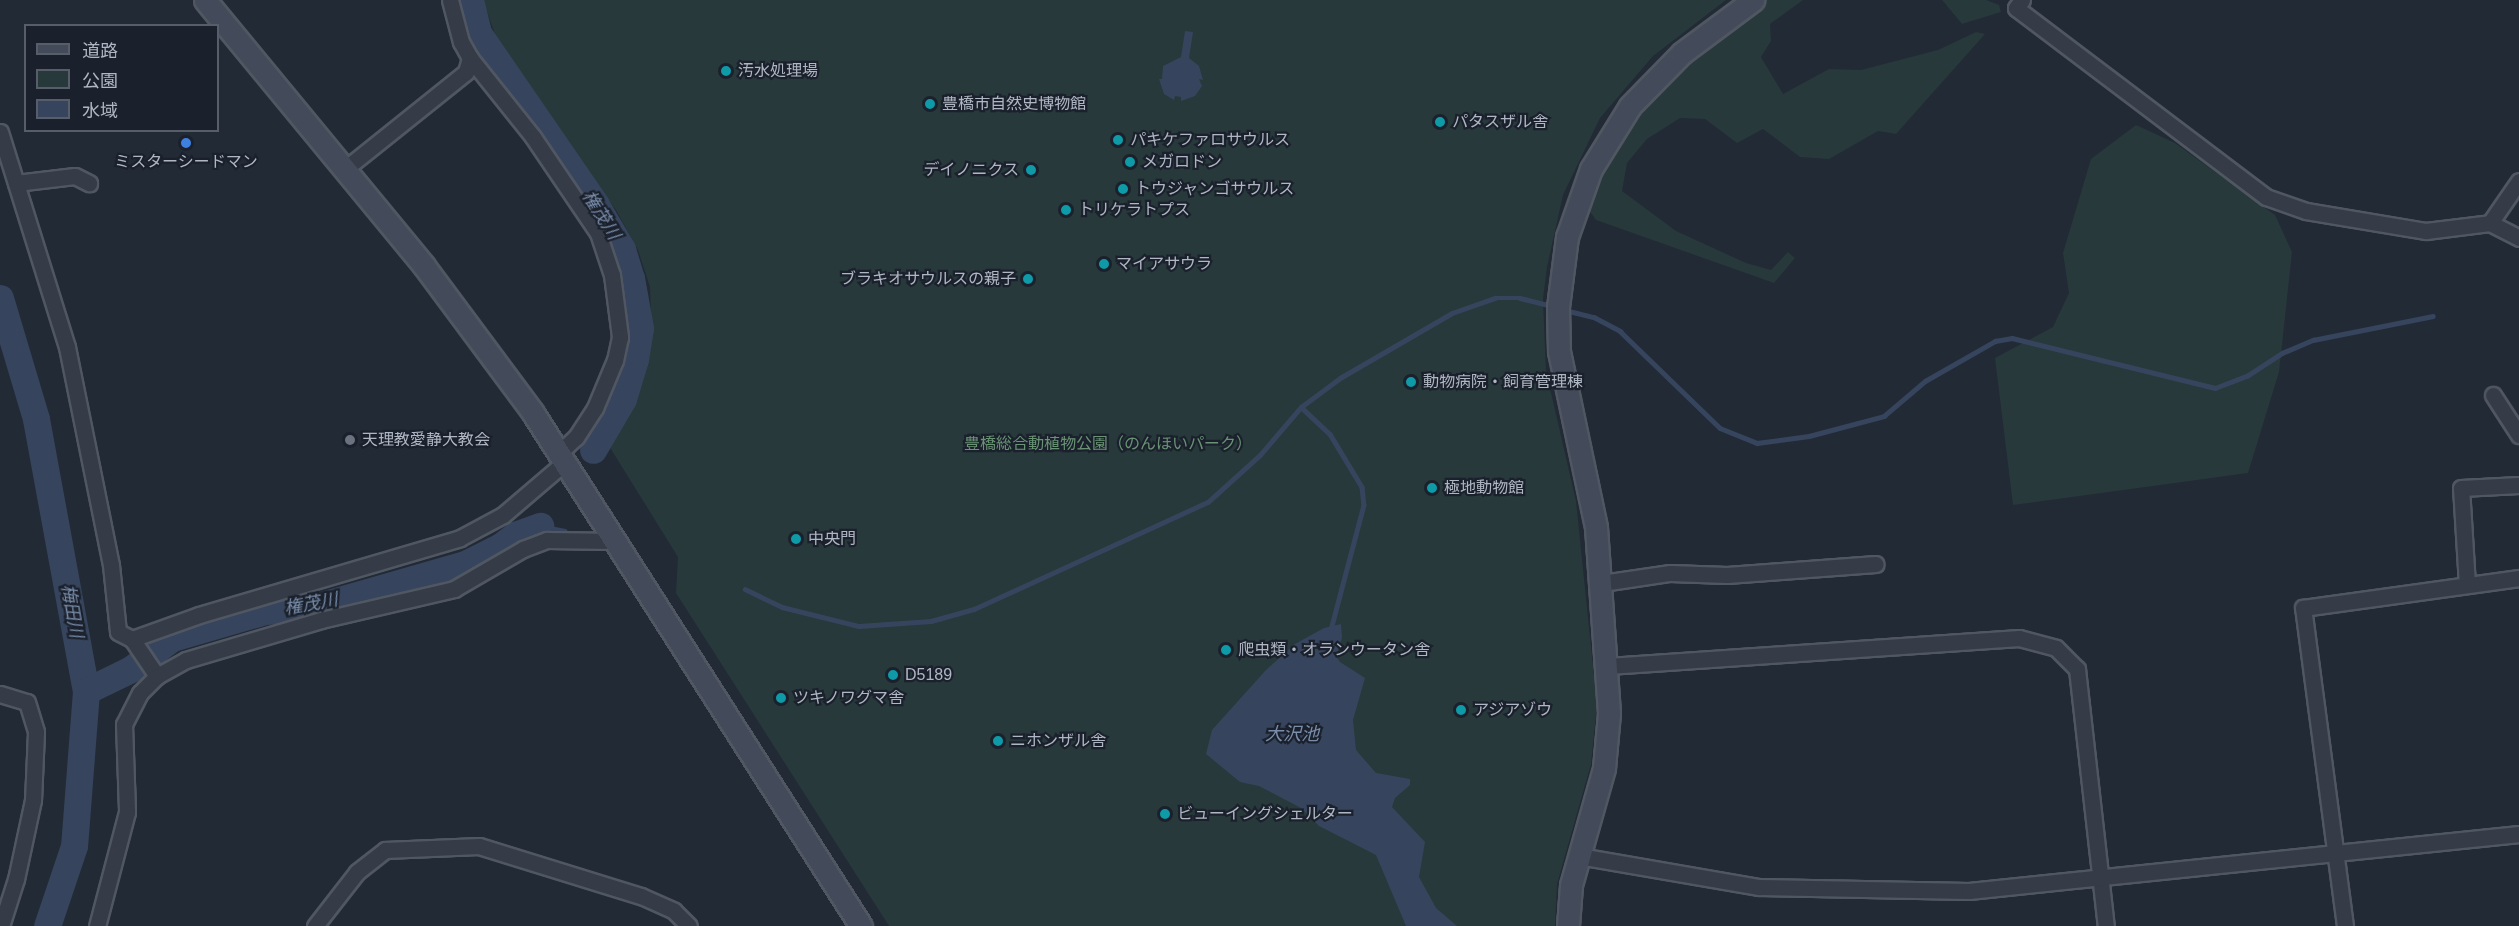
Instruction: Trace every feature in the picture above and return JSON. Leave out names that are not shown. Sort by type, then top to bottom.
[{"type":"street","points":[[205,0],[465,318],[562,457],[861,926]]},
{"type":"street","points":[[133,641],[199,615],[460,538],[503,515],[562,457],[595,408],[615,360],[620,337],[612,275],[598,233],[533,137],[470,58],[461,42],[450,0]]},
{"type":"street","points":[[1568,926],[1578,856],[1604,768],[1608,666],[1596,527],[1558,351],[1558,296],[1567,237],[1592,169],[1630,106],[1682,52],[1753,0]]},
{"type":"street","points":[[2022,0],[2016,8],[2266,197],[2306,211],[2426,231],[2490,224],[2519,238]]},
{"type":"street","points":[[345,169],[466,72],[470,58]]},
{"type":"street","points":[[0,132],[67,347],[111,565],[118,632],[133,641],[155,673]]},
{"type":"street","points":[[16,183],[75,176],[88,183]]},
{"type":"street","points":[[2490,224],[2519,182]]},
{"type":"street","points":[[2493,395],[2519,435]]},
{"type":"street","points":[[2467,585],[2461,488],[2519,485]]},
{"type":"street","points":[[97,926],[127,812],[124,724],[140,693],[155,673],[186,660],[321,620],[454,589],[523,549],[547,540],[615,541]]},
{"type":"street","points":[[1602,583],[1670,573],[1727,575],[1876,564]]},
{"type":"street","points":[[2345,926],[2303,608],[2519,578]]},
{"type":"street","points":[[1608,666],[2019,638],[2056,648],[2077,669],[2106,926]]},
{"type":"street","points":[[0,694],[27,702],[36,732],[33,800],[16,879],[1,926]]},
{"type":"street","points":[[1578,856],[1759,887],[1969,891],[2100,880],[2335,852],[2519,834]]},
{"type":"street","points":[[315,926],[323,910],[357,872],[385,850],[479,846],[641,896],[674,911],[689,926]]},
{"type":"green space","name":"豊橋総合動植物公園（のんほいパーク）","points":[[483,0],[1726,0],[1653,56],[1600,118],[1563,195],[1547,267],[1543,299],[1546,371],[1576,501],[1597,705],[1591,764],[1557,884],[1555,926],[889,926],[676,593],[678,557],[609,446],[634,401],[642,372],[651,315],[650,287],[638,250],[616,210],[563,142],[497,40]]},
{"type":"green space","points":[[1765,0],[1803,0],[1770,24],[1771,41],[1761,57],[1783,94],[1829,69],[1861,70],[1938,50],[1976,32],[1985,34],[1896,134],[1878,131],[1829,159],[1800,157],[1763,129],[1737,143],[1705,119],[1680,118],[1647,139],[1627,163],[1622,191],[1676,231],[1746,263],[1771,270],[1788,252],[1795,258],[1774,283],[1596,220],[1587,208],[1605,157],[1657,84]]},
{"type":"green space","points":[[1942,0],[1986,0],[1999,5],[2001,12],[1962,24]]},
{"type":"green space","points":[[2136,125],[2175,143],[2275,215],[2292,252],[2279,372],[2248,473],[2013,505],[1995,358],[2053,327],[2069,293],[2063,253],[2091,159]]},
{"type":"water","points":[[1185,31],[1193,32],[1189,58],[1199,66],[1203,80],[1199,79],[1202,86],[1195,96],[1181,101],[1181,97],[1175,96],[1174,100],[1164,94],[1159,79],[1162,79],[1163,66],[1181,57]]},
{"type":"water","name":"大沢池","points":[[1341,624],[1342,638],[1336,656],[1340,662],[1365,678],[1353,720],[1356,750],[1376,773],[1410,779],[1410,785],[1395,798],[1392,807],[1425,842],[1419,877],[1436,908],[1457,926],[1406,926],[1376,855],[1319,826],[1301,808],[1259,786],[1240,782],[1206,754],[1212,730],[1266,670],[1295,644],[1324,628]]},
{"type":"waterway","name":"権茂川","points":[[470,0],[478,33],[596,205],[622,249],[631,278],[640,328],[635,359],[623,399],[593,450]]},
{"type":"waterway","name":"梅田川","points":[[0,298],[36,419],[86,691],[74,846],[47,926]]},
{"type":"waterway","points":[[745,589],[782,607],[859,626],[931,621],[974,609],[1208,502],[1260,455],[1301,407],[1340,378],[1452,313],[1495,298],[1520,298],[1551,306]]},
{"type":"waterway","points":[[1565,310],[1594,317],[1620,331],[1720,428],[1757,443],[1809,436],[1884,416],[1925,381],[1995,341],[2012,338],[2215,388],[2247,376],[2282,353],[2313,340],[2433,316]]},
{"type":"waterway","points":[[1301,407],[1330,434],[1362,487],[1364,505],[1331,630]]},
{"type":"waterway","points":[[540,526],[565,531]]},
{"type":"waterway","name":"権茂川","points":[[86,691],[131,669],[172,638],[265,611],[315,607],[465,564],[501,546],[515,535],[540,526]]},
{"type":"place","name":"汚水処理場","points":[[726,71]]},
{"type":"place","name":"豊橋市自然史博物館","points":[[930,104]]},
{"type":"place","name":"パタスザル舎","points":[[1440,122]]},
{"type":"place","name":"パキケファロサウルス","points":[[1118,140]]},
{"type":"place","name":"ミスターシードマン","points":[[186,143]]},
{"type":"place","name":"メガロドン","points":[[1130,162]]},
{"type":"place","name":"デイノニクス","points":[[1031,170]]},
{"type":"place","name":"トウジャンゴサウルス","points":[[1123,189]]},
{"type":"place","name":"トリケラトプス","points":[[1066,210]]},
{"type":"place","name":"マイアサウラ","points":[[1104,264]]},
{"type":"place","name":"ブラキオサウルスの親子","points":[[1028,279]]},
{"type":"place","name":"動物病院・飼育管理棟","points":[[1411,382]]},
{"type":"place","name":"天理教愛静大教会","points":[[350,440]]},
{"type":"place","name":"極地動物館","points":[[1432,488]]},
{"type":"place","name":"中央門","points":[[796,539]]},
{"type":"place","name":"爬虫類・オランウータン舎","points":[[1226,650]]},
{"type":"place","name":"D5189","points":[[893,675]]},
{"type":"place","name":"ツキノワグマ舎","points":[[781,698]]},
{"type":"place","name":"アジアゾウ","points":[[1461,710]]},
{"type":"place","name":"ニホンザル舎","points":[[998,741]]},
{"type":"place","name":"ビューイングシェルター","points":[[1165,814]]}]
